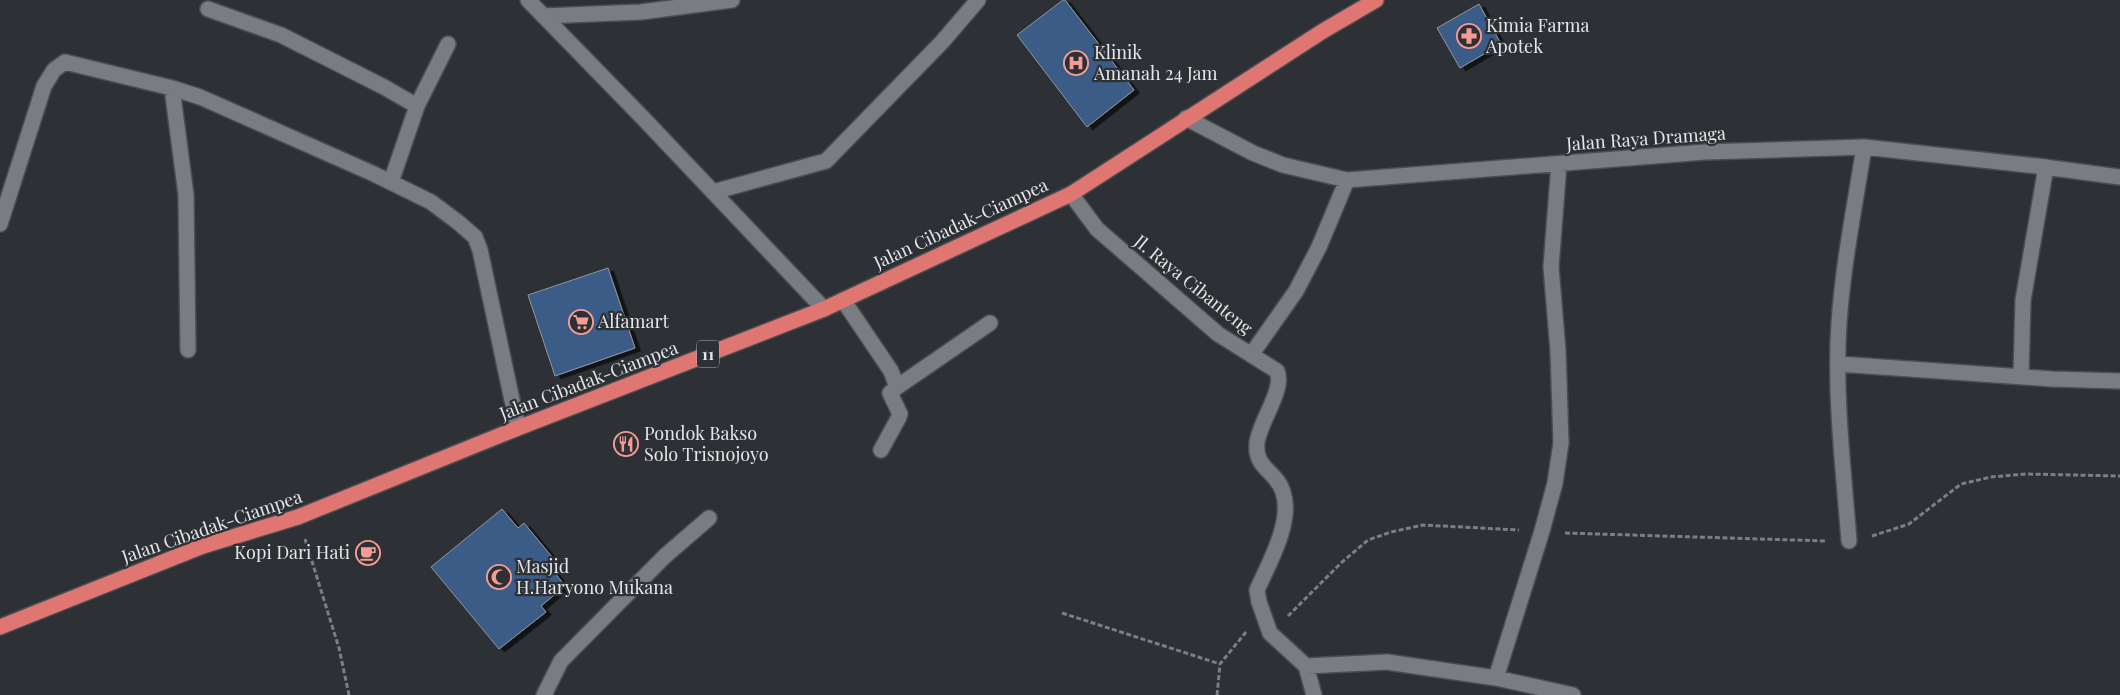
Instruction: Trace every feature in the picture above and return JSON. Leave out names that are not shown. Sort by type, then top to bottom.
[{"type":"highway","name":"Jalan Cibadak-Ciampea","points":[[0,627],[202,546],[298,517],[518,428],[824,309],[1071,194],[1322,31],[1376,0]]},
{"type":"street","points":[[528,0],[824,309]]},
{"type":"street","points":[[542,16],[641,12],[732,0]]},
{"type":"street","points":[[713,192],[826,161],[942,42],[978,0]]},
{"type":"street","points":[[208,9],[281,35],[384,86],[417,106]]},
{"type":"street","points":[[391,182],[417,106],[448,44]]},
{"type":"street","points":[[0,224],[44,86],[54,70],[65,62],[172,88],[241,114],[431,202],[475,237],[480,250],[518,428]]},
{"type":"street","points":[[172,88],[186,195],[188,350]]},
{"type":"street","name":"Jalan Raya Dramaga","points":[[1186,118],[1253,153],[1283,165],[1348,180],[1705,152],[1864,147],[2120,177]]},
{"type":"street","points":[[1849,541],[1839,401],[1838,344],[1844,280],[1864,147]]},
{"type":"street","points":[[1496,678],[1542,531],[1555,483],[1561,443],[1558,351],[1551,267],[1559,164]]},
{"type":"street","points":[[2021,376],[2023,300],[2046,167]]},
{"type":"street","points":[[1251,355],[1296,291],[1319,247],[1348,180]]},
{"type":"street","name":"Jl. Raya Cibanteng","points":[[1071,194],[1097,230],[1218,334],[1277,371],[1279,384],[1256,442],[1257,457],[1283,491],[1286,517],[1257,590],[1270,634],[1306,666]]},
{"type":"street","points":[[843,300],[891,371],[897,386]]},
{"type":"street","points":[[881,450],[900,414],[895,408],[890,393],[897,386],[990,323]]},
{"type":"street","points":[[1839,364],[2120,381]]},
{"type":"street","points":[[544,695],[561,661],[665,556],[709,518]]},
{"type":"street","points":[[1314,695],[1306,666],[1387,662],[1496,678],[1573,695]]},
{"type":"path","points":[[1217,695],[1220,664],[1250,626],[1264,618],[1270,634],[1341,563],[1368,540],[1391,532],[1424,525],[1595,535],[1849,541],[1909,524],[1961,484],[1991,477],[2026,474],[2120,476]]},
{"type":"path","points":[[298,517],[312,568],[339,648],[349,695]]},
{"type":"path","points":[[1062,613],[1220,664]]},
{"type":"building","name":"Klinik Amanah 24 Jam","points":[[1065,0],[1134,90],[1087,127],[1017,35]]},
{"type":"building","name":"Kimia Farma Apotek","points":[[1479,4],[1501,44],[1460,68],[1437,28]]},
{"type":"building","name":"Alfamart","points":[[608,268],[635,348],[555,376],[528,295]]},
{"type":"building","name":"Masjid H.Haryono Mukana","points":[[502,509],[518,528],[524,523],[557,563],[551,568],[565,586],[541,606],[546,612],[499,649],[431,567]]},
{"type":"place","name":"Kimia Farma Apotek","points":[[1469,36]]},
{"type":"place","name":"Klinik Amanah 24 Jam","points":[[1076,63]]},
{"type":"place","name":"Alfamart","points":[[581,322]]},
{"type":"place","name":"Pondok Bakso Solo Trisnojoyo","points":[[626,444]]},
{"type":"place","name":"Kopi Dari Hati","points":[[368,553]]},
{"type":"place","name":"Masjid H.Haryono Mukana","points":[[499,577]]}]
